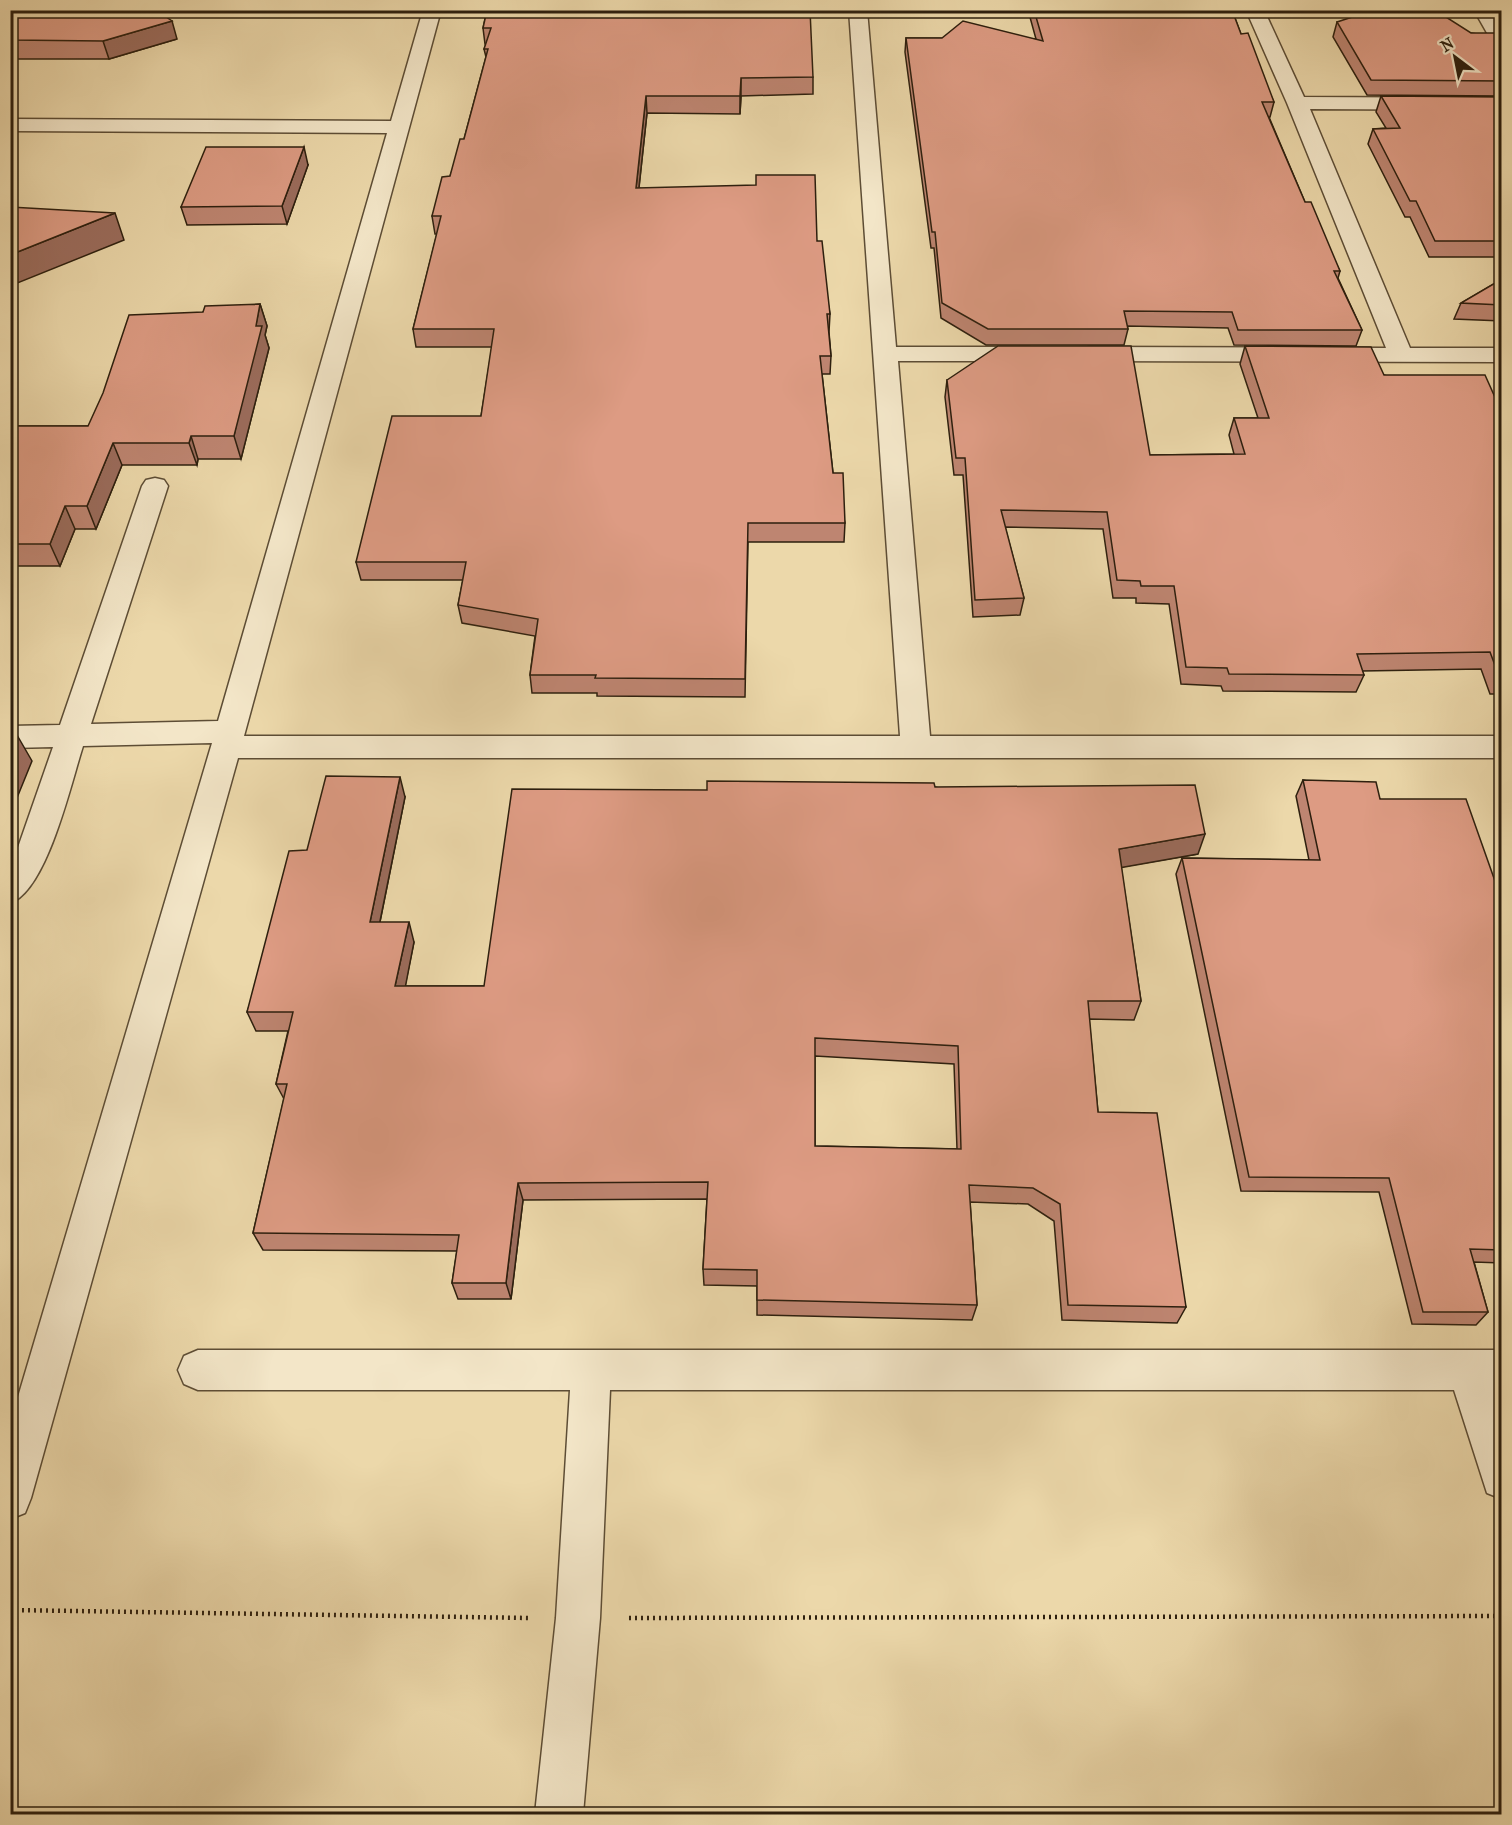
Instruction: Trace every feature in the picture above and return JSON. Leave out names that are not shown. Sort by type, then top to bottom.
[{"type":"street","points":[[10,1498],[227,740],[432,10]]},
{"type":"street","points":[[858,10],[916,747]]},
{"type":"street","points":[[1255,10],[1297,104],[1401,355]]},
{"type":"street","points":[[1483,10],[1502,43]]},
{"type":"street","points":[[1297,104],[1502,104]]},
{"type":"street","points":[[10,125],[399,127]]},
{"type":"street","points":[[884,354],[1502,355]]},
{"type":"street","points":[[10,890],[29,864],[74,735],[155,486]]},
{"type":"street","points":[[10,737],[74,735],[227,740],[916,747],[1502,747]]},
{"type":"street","points":[[198,1370],[1485,1370],[1502,1478]]},
{"type":"street","points":[[559,1815],[578,1618],[591,1370]]},
{"type":"path","points":[[10,1610],[578,1618],[1502,1616]]},
{"type":"building","points":[[10,10],[156,10],[172,21],[103,41],[10,40]]},
{"type":"building","points":[[487,10],[810,10],[813,77],[741,78],[740,96],[646,96],[636,188],[756,185],[756,175],[815,175],[817,241],[822,241],[830,314],[827,314],[831,356],[820,356],[833,473],[843,473],[845,523],[748,523],[745,679],[530,675],[538,619],[458,605],[466,562],[356,562],[392,416],[481,416],[494,329],[413,329],[441,216],[432,216],[442,177],[450,176],[460,139],[464,139],[488,49],[484,49],[491,28],[483,28]]},
{"type":"building","points":[[1034,10],[1232,10],[1241,34],[1248,33],[1274,102],[1262,102],[1305,202],[1311,202],[1340,271],[1334,271],[1362,330],[1238,330],[1232,312],[1124,311],[1128,329],[988,329],[942,303],[935,232],[932,232],[906,38],[942,38],[963,21],[1043,41]]},
{"type":"building","points":[[1374,10],[1435,10],[1471,33],[1498,33],[1502,38],[1502,81],[1371,80],[1337,22]]},
{"type":"building","points":[[1381,96],[1502,97],[1502,241],[1435,241],[1416,201],[1410,201],[1373,129],[1400,128]]},
{"type":"building","points":[[206,147],[304,147],[282,206],[181,207]]},
{"type":"building","points":[[10,207],[115,213],[10,255]]},
{"type":"building","points":[[1502,279],[1502,305],[1461,303]]},
{"type":"building","points":[[260,304],[256,326],[262,326],[234,436],[191,436],[189,443],[113,443],[87,506],[65,506],[50,544],[10,544],[10,426],[88,426],[103,393],[129,315],[203,312],[205,306]]},
{"type":"building","points":[[998,346],[1131,346],[1150,455],[1245,454],[1234,418],[1269,418],[1245,346],[1371,347],[1384,375],[1485,375],[1502,413],[1502,676],[1499,676],[1490,652],[1357,654],[1364,675],[1229,674],[1227,668],[1186,667],[1174,586],[1141,586],[1140,581],[1117,580],[1107,512],[1001,510],[1024,598],[975,600],[965,458],[956,458],[947,380]]},
{"type":"building","points":[[10,734],[17,735],[10,752]]},
{"type":"building","points":[[326,776],[400,777],[370,922],[409,922],[395,986],[484,986],[512,789],[707,790],[707,781],[934,783],[935,787],[1195,785],[1205,834],[1119,849],[1141,1001],[1088,1001],[1098,1112],[1157,1113],[1186,1307],[1068,1305],[1060,1204],[1033,1188],[969,1185],[977,1305],[757,1300],[757,1270],[703,1269],[708,1182],[518,1183],[506,1283],[452,1283],[459,1235],[253,1233],[287,1084],[276,1084],[293,1012],[247,1012],[289,851],[307,850]],"holes":[[[815,1038],[958,1046],[961,1149],[815,1146]]]},
{"type":"building","points":[[1303,780],[1376,782],[1380,799],[1466,799],[1502,901],[1502,1250],[1470,1249],[1488,1312],[1423,1312],[1389,1178],[1249,1177],[1182,858],[1320,860]]}]
